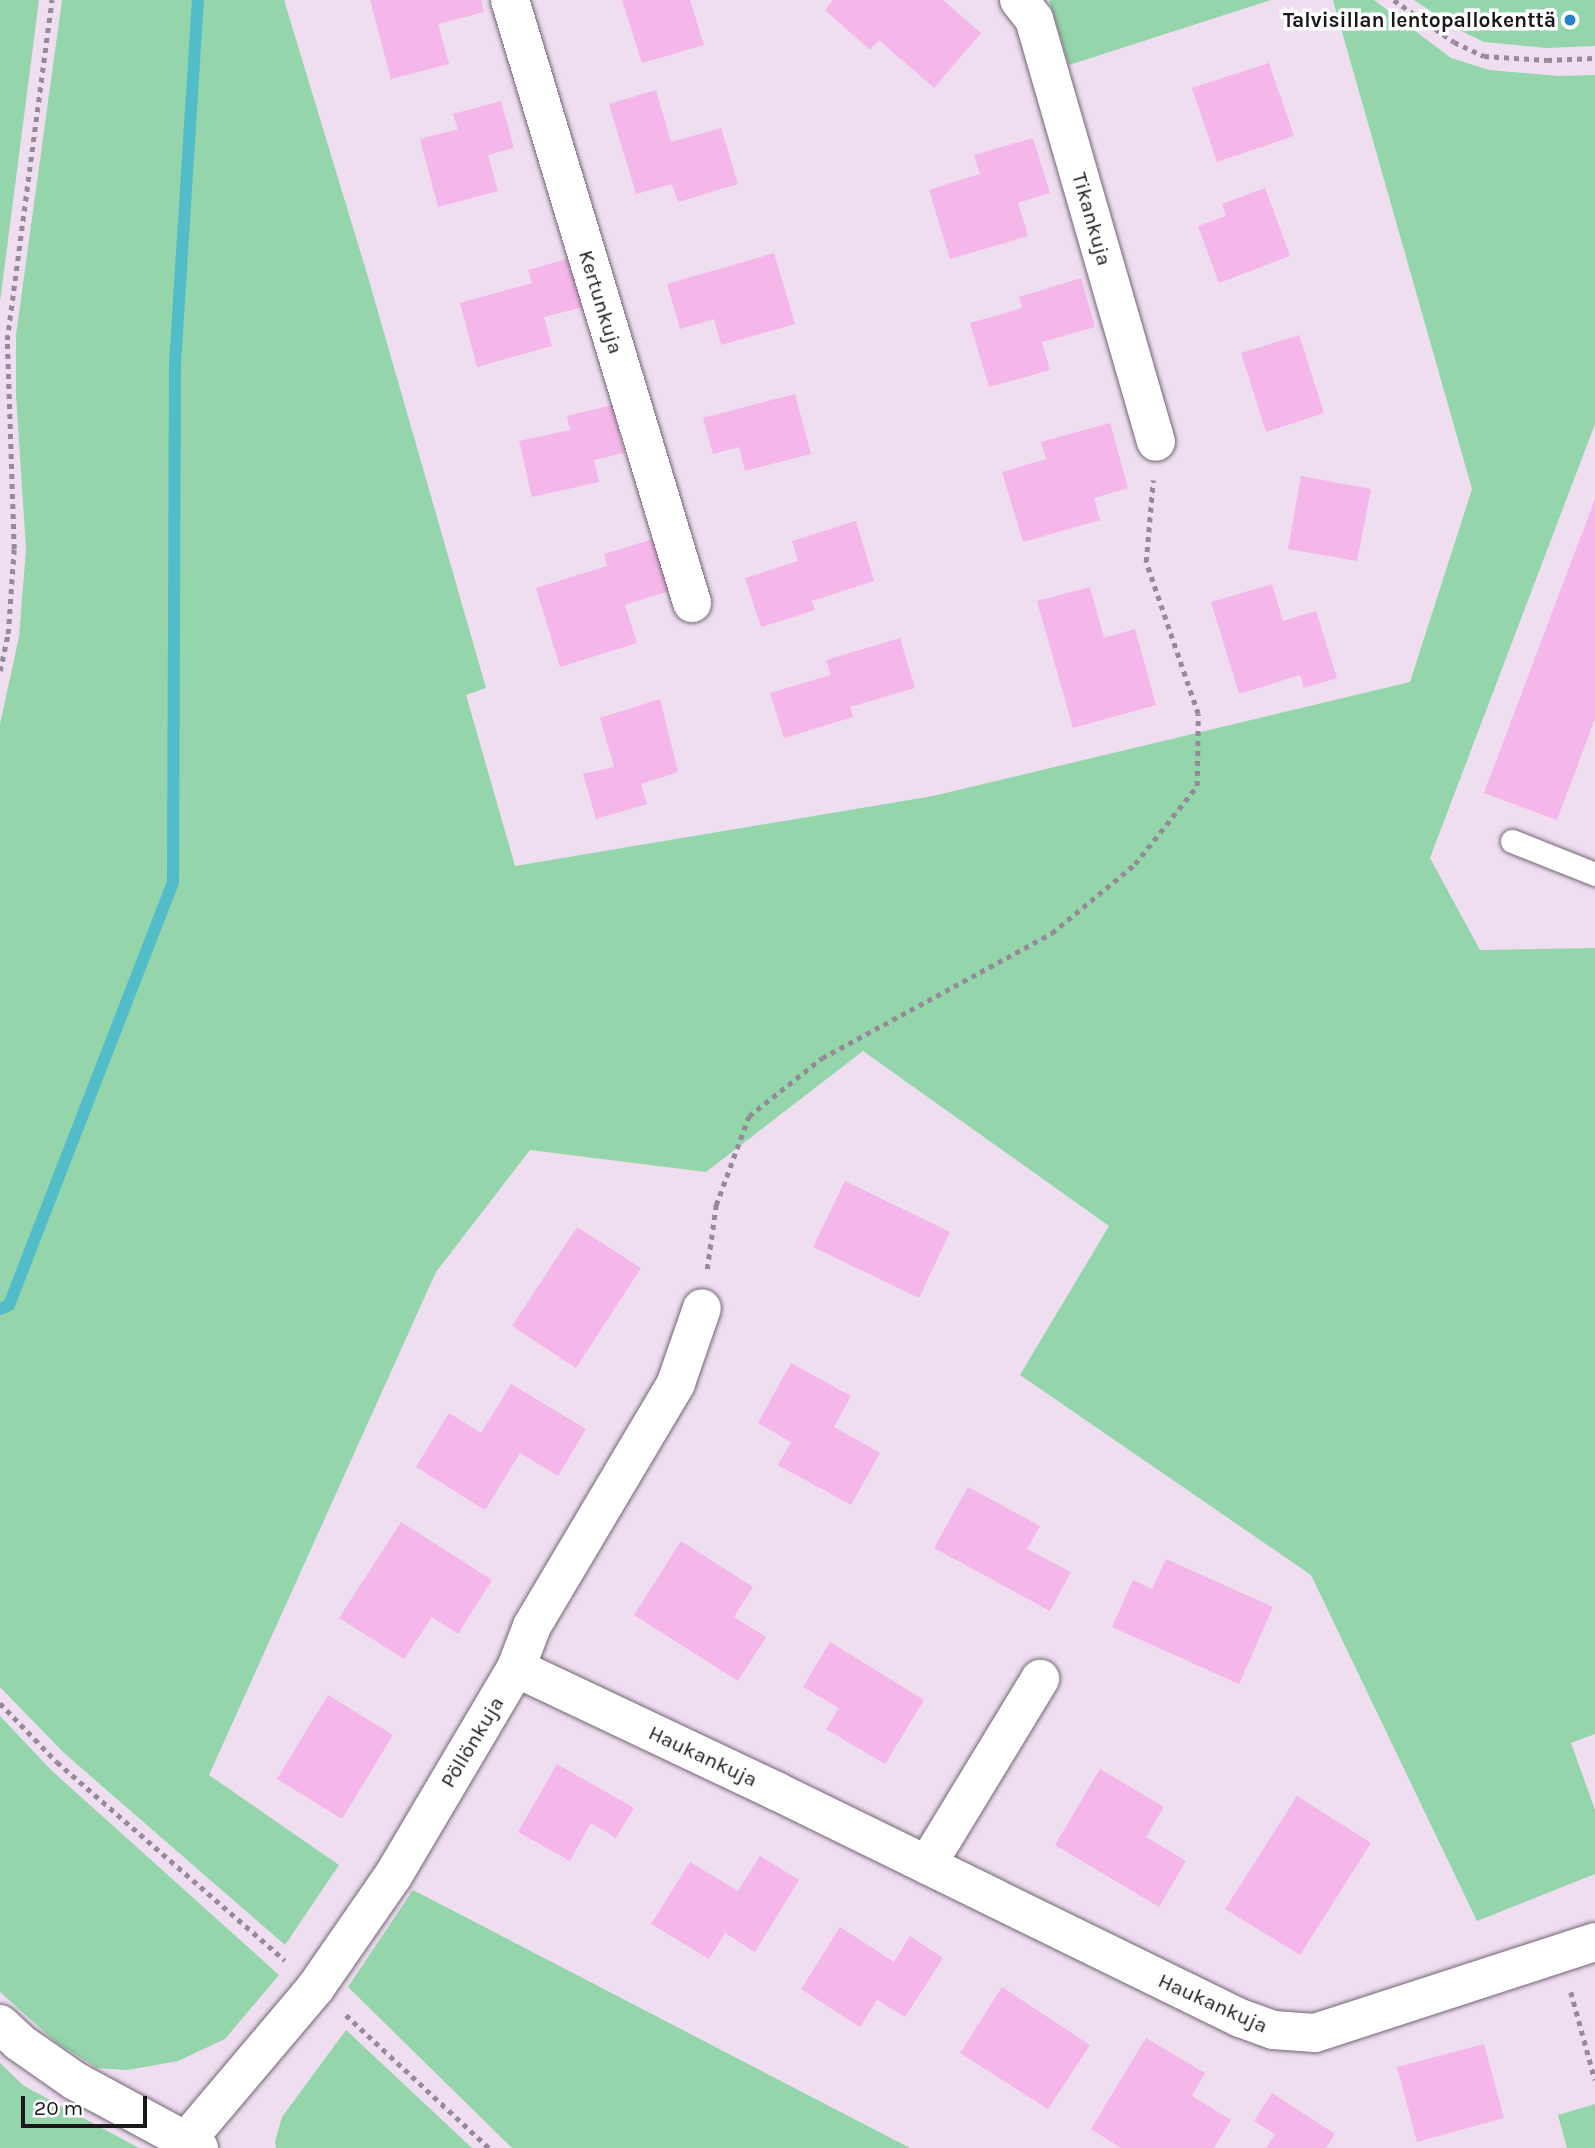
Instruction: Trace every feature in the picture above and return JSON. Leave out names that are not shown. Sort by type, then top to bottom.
[{"type":"street","name":"Kertunkuja","points":[[510,0],[692,603]]},
{"type":"street","name":"Tikankuja","points":[[1019,0],[1034,19],[1156,442]]},
{"type":"street","name":"Pöllönkuja","points":[[192,2144],[316,1987],[393,1876],[516,1668],[533,1626],[676,1383],[702,1308]]},
{"type":"street","name":"Haukankuja","points":[[516,1668],[1240,2018],[1273,2031],[1315,2033],[1578,1948]]},
{"type":"street","points":[[927,1865],[1040,1679]]},
{"type":"street","points":[[0,2024],[19,2042],[75,2081],[192,2144]]},
{"type":"lane","points":[[1511,841],[1595,874]]},
{"type":"path","points":[[0,671],[8,634],[14,549],[6,340],[52,0]]},
{"type":"path","points":[[1394,0],[1454,42],[1484,56],[1546,60],[1595,58]]},
{"type":"path","points":[[702,1308],[716,1205],[749,1116],[822,1058],[1052,933],[1135,864],[1197,786],[1198,714],[1146,562],[1156,442]]},
{"type":"path","points":[[0,1703],[57,1762],[316,1987],[489,2148]]},
{"type":"path","points":[[1578,1948],[1595,2080]]},
{"type":"green space","points":[[0,0],[39,0],[0,302]]},
{"type":"green space","points":[[62,0],[284,0],[368,277],[486,688],[466,695],[515,866],[933,796],[1410,682],[1472,489],[1333,0],[1374,0],[1451,58],[1489,70],[1558,76],[1595,75],[1595,424],[1430,858],[1480,950],[1595,948],[1595,1734],[1571,1743],[1595,1810],[1595,1874],[1477,1921],[1311,1575],[1020,1375],[1109,1226],[863,1051],[706,1172],[530,1150],[436,1272],[209,1775],[339,1865],[285,1945],[64,1753],[0,1687],[0,724],[19,637],[26,549],[16,395],[16,335]]},
{"type":"green space","points":[[1049,0],[1271,0],[1069,65]]},
{"type":"green space","points":[[1414,0],[1595,0],[1595,46],[1546,48],[1484,42],[1459,30]]},
{"type":"green space","points":[[0,1716],[51,1770],[279,1975],[225,2039],[178,2061],[127,2070],[97,2068],[57,2043],[0,1992]]},
{"type":"green space","points":[[413,1890],[910,2148],[512,2148],[348,1987]]},
{"type":"green space","points":[[346,2030],[472,2148],[276,2148],[275,2142],[282,2117]]},
{"type":"green space","points":[[0,2063],[24,2086],[139,2148],[0,2148]]},
{"type":"green space","points":[[1595,2104],[1595,2148],[1567,2148],[1558,2115]]},
{"type":"building","points":[[370,0],[481,0],[484,12],[438,24],[449,64],[391,79]]},
{"type":"building","points":[[622,0],[690,0],[704,45],[642,63]]},
{"type":"building","points":[[833,0],[943,0],[981,33],[934,88],[879,40],[870,50],[825,10]]},
{"type":"building","points":[[1269,63],[1294,136],[1217,162],[1192,88]]},
{"type":"building","points":[[656,90],[671,142],[721,128],[738,184],[678,202],[672,184],[636,194],[609,104]]},
{"type":"building","points":[[501,101],[514,148],[488,155],[498,191],[438,207],[420,139],[458,129],[453,114]]},
{"type":"building","points":[[1033,138],[1050,193],[1018,203],[1028,236],[950,259],[929,190],[980,174],[974,155]]},
{"type":"building","points":[[1265,188],[1290,256],[1219,283],[1198,226],[1226,216],[1222,204]]},
{"type":"building","points":[[774,253],[795,324],[721,345],[714,319],[680,329],[667,284]]},
{"type":"building","points":[[574,257],[587,306],[544,317],[552,346],[477,367],[460,303],[532,283],[528,270]]},
{"type":"building","points":[[1081,278],[1095,327],[1042,342],[1050,370],[989,387],[970,323],[1022,308],[1019,297]]},
{"type":"building","points":[[1299,335],[1324,413],[1266,432],[1241,353]]},
{"type":"building","points":[[795,394],[811,454],[745,471],[739,447],[713,454],[703,418]]},
{"type":"building","points":[[613,405],[624,453],[594,460],[599,482],[532,497],[519,441],[570,430],[567,416]]},
{"type":"building","points":[[1110,423],[1128,488],[1094,498],[1100,520],[1023,542],[1002,472],[1046,459],[1041,442]]},
{"type":"building","points":[[1301,476],[1371,489],[1357,561],[1288,549]]},
{"type":"building","points":[[1595,499],[1595,719],[1557,820],[1484,793]]},
{"type":"building","points":[[856,521],[874,581],[812,601],[815,610],[761,627],[745,578],[798,561],[792,541]]},
{"type":"building","points":[[653,539],[669,591],[625,605],[637,643],[560,667],[536,588],[607,566],[604,554]]},
{"type":"building","points":[[1272,584],[1283,621],[1316,611],[1337,678],[1304,688],[1300,675],[1239,694],[1211,602]]},
{"type":"building","points":[[1090,587],[1104,638],[1135,629],[1156,705],[1073,728],[1037,601]]},
{"type":"building","points":[[900,638],[915,688],[850,707],[853,717],[784,738],[770,693],[831,675],[826,660]]},
{"type":"building","points":[[660,699],[678,772],[641,784],[647,804],[596,819],[583,774],[614,767],[600,718]]},
{"type":"building","points":[[845,1181],[950,1232],[919,1298],[813,1247]]},
{"type":"building","points":[[577,1227],[641,1268],[576,1368],[512,1326]]},
{"type":"building","points":[[791,1363],[851,1396],[834,1427],[880,1453],[851,1505],[778,1465],[791,1442],[758,1423]]},
{"type":"building","points":[[511,1384],[586,1429],[558,1476],[520,1453],[485,1510],[416,1467],[449,1413],[481,1433]]},
{"type":"building","points":[[968,1487],[1040,1526],[1027,1549],[1071,1572],[1050,1611],[934,1548]]},
{"type":"building","points":[[401,1522],[492,1580],[458,1634],[432,1617],[404,1659],[339,1618]]},
{"type":"building","points":[[681,1541],[753,1587],[734,1617],[766,1637],[738,1681],[634,1615]]},
{"type":"building","points":[[1166,1559],[1273,1607],[1239,1684],[1112,1627],[1133,1580],[1152,1589]]},
{"type":"building","points":[[830,1642],[924,1700],[885,1764],[826,1729],[839,1708],[803,1687]]},
{"type":"building","points":[[328,1695],[393,1735],[342,1819],[277,1779]]},
{"type":"building","points":[[557,1764],[634,1808],[616,1838],[591,1823],[570,1861],[518,1832]]},
{"type":"building","points":[[1100,1769],[1164,1807],[1146,1837],[1186,1861],[1159,1907],[1055,1845]]},
{"type":"building","points":[[1297,1796],[1371,1843],[1300,1955],[1225,1909]]},
{"type":"building","points":[[760,1856],[799,1880],[755,1952],[725,1933],[709,1959],[651,1924],[690,1862],[738,1891]]},
{"type":"building","points":[[840,1927],[894,1962],[910,1936],[943,1958],[905,2017],[877,2000],[860,2027],[801,1989]]},
{"type":"building","points":[[1002,1987],[1090,2045],[1048,2109],[960,2053]]},
{"type":"building","points":[[1146,2038],[1205,2073],[1192,2096],[1231,2120],[1214,2148],[1121,2148],[1091,2129]]},
{"type":"building","points":[[1484,2044],[1504,2118],[1417,2142],[1397,2067]]},
{"type":"building","points":[[1272,2093],[1335,2134],[1326,2148],[1266,2148],[1275,2134],[1254,2121]]},
{"type":"waterway","points":[[0,1309],[9,1305],[173,882],[175,364],[198,0]]},
{"type":"place","name":"Talvisillan lentopallokenttä","points":[[1570,20]]}]
